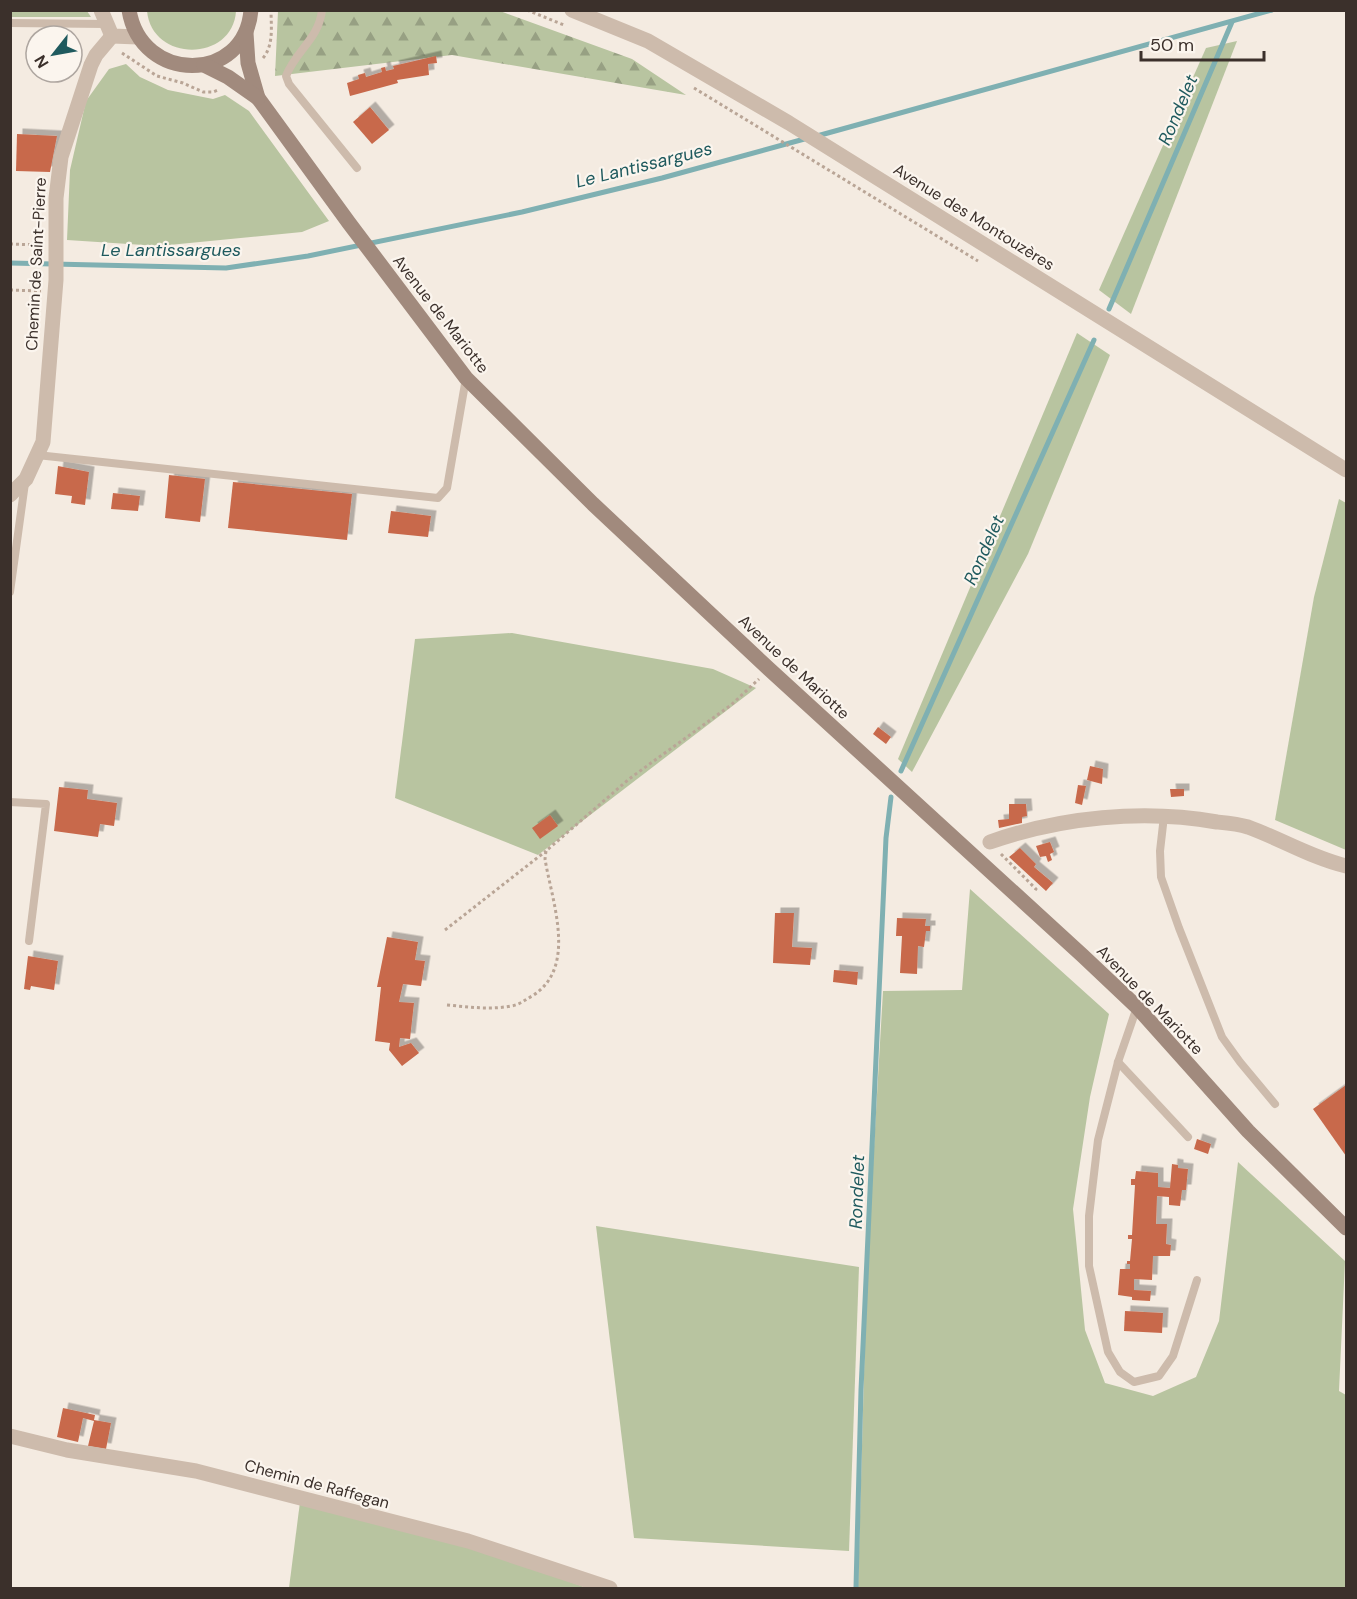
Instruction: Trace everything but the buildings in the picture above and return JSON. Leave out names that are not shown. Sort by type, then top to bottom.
[{"type":"main road","points":[[129,10],[138,38],[153,54],[162,60],[183,66],[204,65],[220,59],[234,49],[246,33],[251,10]]},
{"type":"main road","name":"Avenue de Mariotte","points":[[246,33],[248,63],[258,98]]},
{"type":"main road","name":"Avenue de Mariotte","points":[[204,65],[228,77],[258,98],[466,378],[593,504],[1137,1007],[1248,1131],[1347,1228]]},
{"type":"street","name":"Avenue des Montouzères","points":[[572,10],[648,41],[789,123],[1347,471]]},
{"type":"street","points":[[106,24],[138,38]]},
{"type":"street","name":"Chemin de Saint-Pierre","points":[[10,495],[26,479],[43,442],[57,248],[56,198],[62,157],[106,24]]},
{"type":"street","points":[[993,841],[1027,831],[1097,819],[1164,816],[1196,818],[1246,827],[1347,866]]},
{"type":"street","name":"Chemin de Raffegan","points":[[10,1436],[67,1450],[196,1471],[468,1541],[610,1588]]},
{"type":"lane","points":[[322,10],[320,26],[313,38],[292,61],[286,76],[289,84],[357,168]]},
{"type":"lane","points":[[10,23],[106,24]]},
{"type":"lane","points":[[37,455],[438,498],[447,488],[466,378]]},
{"type":"lane","points":[[10,592],[26,479]]},
{"type":"lane","points":[[10,802],[46,804],[29,941]]},
{"type":"lane","points":[[1164,816],[1160,851],[1161,877],[1183,939],[1222,1037],[1275,1104]]},
{"type":"lane","points":[[1137,1007],[1118,1062],[1098,1140],[1089,1216],[1089,1266],[1108,1352],[1120,1372],[1134,1382],[1159,1376],[1173,1356],[1197,1280]]},
{"type":"lane","points":[[1118,1062],[1188,1137]]},
{"type":"path","points":[[257,60],[263,58],[269,48],[271,10]]},
{"type":"path","points":[[527,10],[568,27]]},
{"type":"path","points":[[691,86],[812,161]]},
{"type":"path","points":[[10,244],[57,248]]},
{"type":"path","points":[[10,290],[55,285]]},
{"type":"path","points":[[445,930],[546,851],[629,779],[731,705],[770,669]]},
{"type":"path","points":[[993,841],[1000,853],[1036,889],[1028,904]]},
{"type":"path","points":[[447,1005],[486,1009],[515,1006],[541,990],[552,976],[559,954],[546,851]]},
{"type":"green space","points":[[147,10],[236,11],[232,28],[222,40],[208,47],[192,50],[177,47],[163,40],[152,28]]},
{"type":"green space","points":[[11,11],[87,11],[91,17],[11,17]]},
{"type":"green space","points":[[278,11],[500,11],[632,59],[686,95],[452,55],[275,76]]},
{"type":"green space","points":[[1237,41],[1131,314],[1099,290],[1206,48]]},
{"type":"green space","points":[[126,64],[140,77],[168,90],[213,99],[225,95],[249,111],[329,221],[302,232],[159,246],[67,240],[70,170],[86,101],[109,69]]},
{"type":"green space","points":[[1077,333],[1110,355],[1028,554],[912,772],[898,759]]},
{"type":"green space","points":[[1339,499],[1346,503],[1346,850],[1275,820],[1314,597]]},
{"type":"green space","points":[[512,633],[713,669],[756,688],[538,855],[395,798],[415,639]]},
{"type":"green space","points":[[970,889],[1109,1014],[1090,1097],[1073,1209],[1085,1330],[1105,1383],[1153,1396],[1196,1377],[1219,1321],[1238,1162],[1345,1261],[1339,1391],[1346,1395],[1346,1588],[858,1588],[867,1268],[883,991],[962,990]]},
{"type":"green space","points":[[596,1226],[859,1267],[849,1551],[634,1538]]},
{"type":"green space","points":[[300,1502],[446,1536],[587,1588],[289,1588]]},
{"type":"waterway","name":"Le Lantissargues","points":[[817,136],[1272,10]]},
{"type":"waterway","name":"Rondelet","points":[[1109,309],[1232,22]]},
{"type":"waterway","name":"Le Lantissargues","points":[[10,263],[226,268],[308,256],[522,212],[662,178],[808,138]]},
{"type":"waterway","name":"Rondelet","points":[[901,771],[1094,340]]},
{"type":"waterway","name":"Rondelet","points":[[856,1588],[861,1390],[886,838],[891,797]]}]
